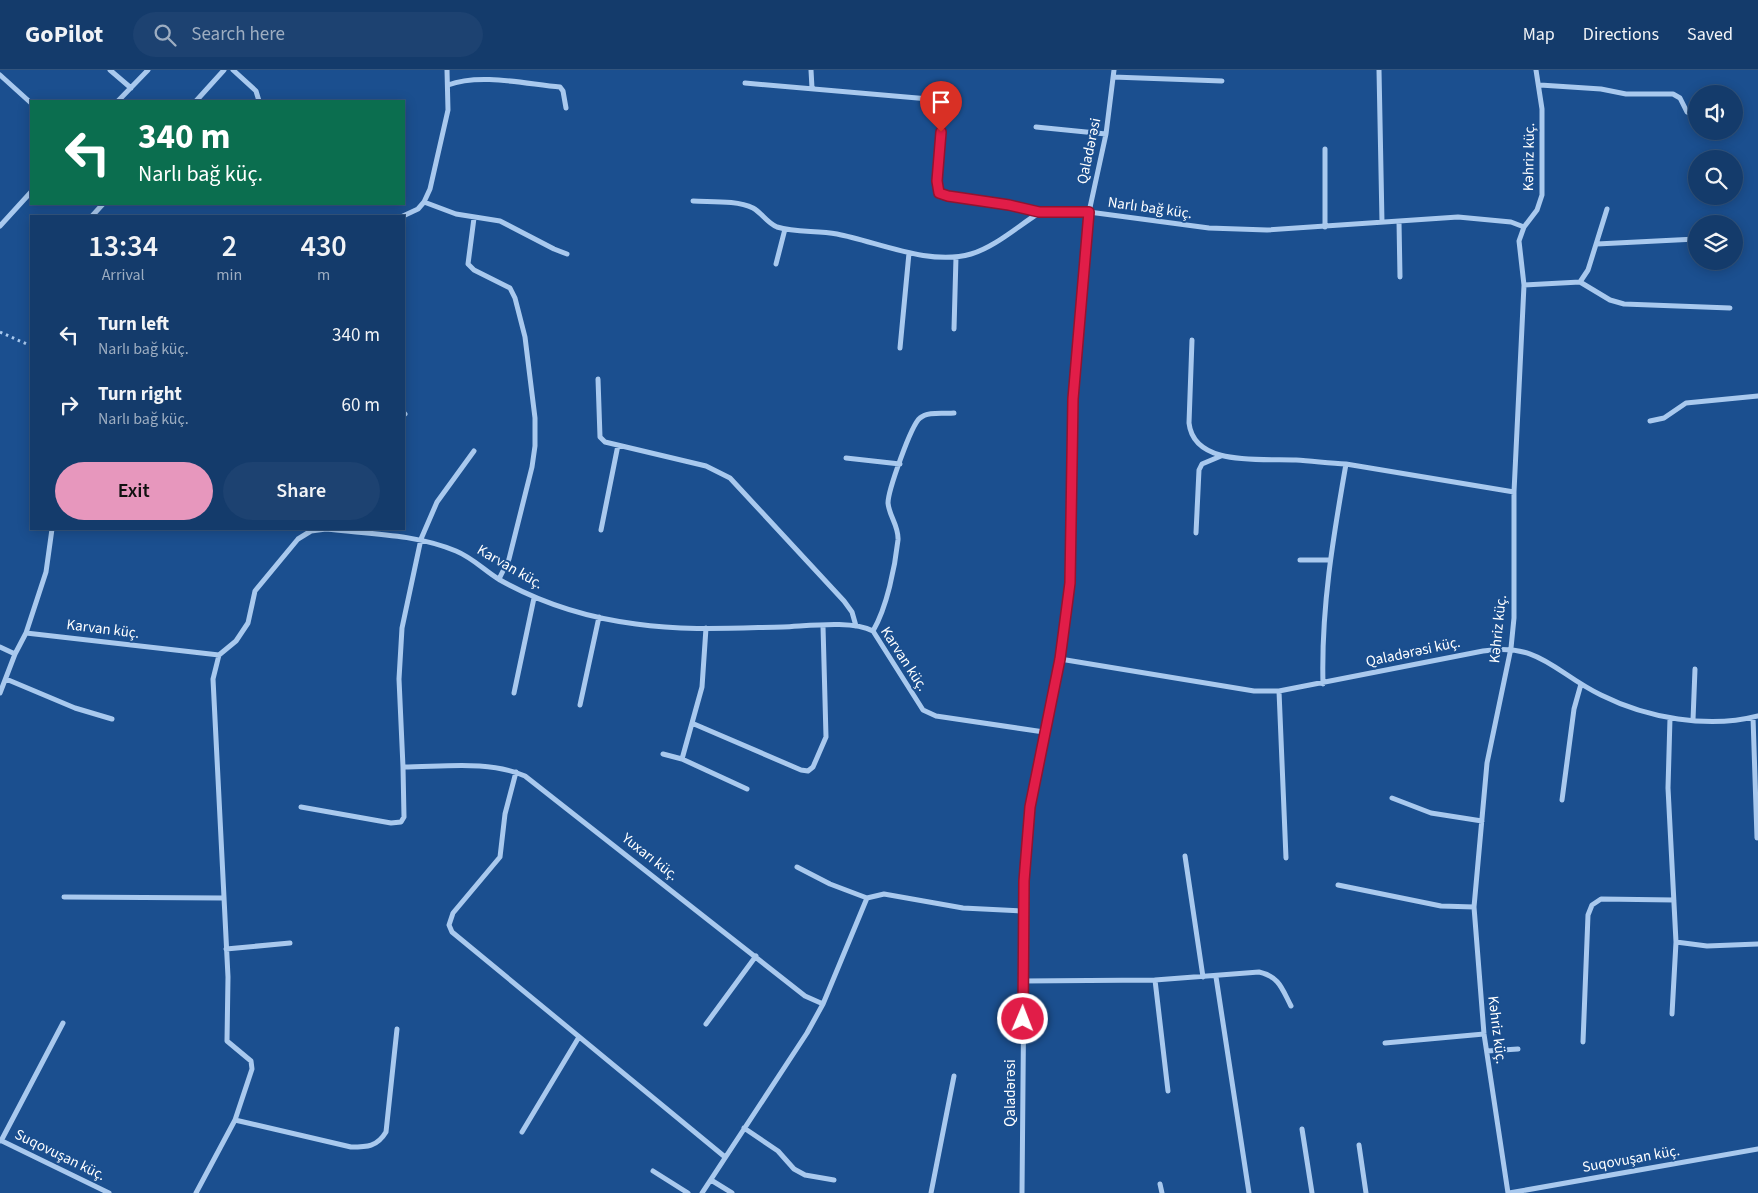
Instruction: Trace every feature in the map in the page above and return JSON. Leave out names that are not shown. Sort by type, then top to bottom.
[{"type":"street","points":[[110,70],[131,88]]},
{"type":"street","points":[[119,100],[148,70]]},
{"type":"street","points":[[197,100],[224,70]]},
{"type":"street","points":[[233,70],[256,91],[259,100]]},
{"type":"street","points":[[405,215],[418,209],[424,202],[430,189],[448,110],[447,70]]},
{"type":"street","points":[[811,70],[812,88]]},
{"type":"street","name":"Qaladərəsi","points":[[1022,1193],[1023,911],[1030,807],[1060,659],[1070,583],[1073,399],[1089,212],[1106,134],[1114,70]]},
{"type":"street","points":[[1379,70],[1382,222]]},
{"type":"street","name":"Kəhriz küç.","points":[[1509,1193],[1484,1034],[1474,907],[1487,764],[1511,648],[1515,600],[1514,492],[1524,285],[1519,240],[1524,227],[1537,210],[1542,195],[1540,85],[1536,70]]},
{"type":"street","points":[[0,75],[30,101]]},
{"type":"street","points":[[1113,77],[1222,81]]},
{"type":"street","points":[[448,85],[459,81],[476,79],[560,87],[563,91],[566,108]]},
{"type":"street","name":"Narlı bağ küç.","points":[[746,83],[929,99],[939,104],[943,115],[937,181],[939,193],[948,196],[1009,205],[1039,212],[1089,212],[1209,228],[1267,230],[1458,217],[1511,222],[1524,227]]},
{"type":"street","points":[[1540,85],[1601,89],[1626,94],[1673,94],[1680,98],[1688,112]]},
{"type":"street","points":[[1036,127],[1106,134]]},
{"type":"street","points":[[1325,150],[1325,227]]},
{"type":"street","points":[[0,226],[30,193]]},
{"type":"street","points":[[693,201],[748,206],[756,210],[774,226],[785,229],[836,234],[909,253],[956,257],[981,249],[1039,212]]},
{"type":"street","points":[[424,202],[474,218],[505,223],[554,250],[567,254]]},
{"type":"street","points":[[93,215],[102,205]]},
{"type":"street","points":[[1580,282],[1588,270],[1607,210]]},
{"type":"street","points":[[474,218],[468,264],[474,270],[510,288],[515,298],[525,337],[535,418],[535,446],[532,467],[509,560],[499,579]]},
{"type":"street","points":[[1399,221],[1400,277]]},
{"type":"street","points":[[776,264],[785,229]]},
{"type":"street","points":[[1597,244],[1688,239]]},
{"type":"street","points":[[900,348],[909,253]]},
{"type":"street","points":[[954,329],[956,257]]},
{"type":"street","points":[[1524,285],[1580,282],[1610,300],[1624,304],[1730,308]]},
{"type":"street","points":[[1192,340],[1190,433],[1196,442],[1220,456],[1234,459],[1296,460],[1346,464],[1514,492]]},
{"type":"street","points":[[598,379],[600,437],[605,442],[706,466],[730,478],[844,601],[852,612],[856,626]]},
{"type":"street","points":[[1650,421],[1664,418],[1686,403],[1758,396]]},
{"type":"street","points":[[873,631],[880,619],[886,600],[898,538],[897,528],[888,504],[890,491],[900,464],[919,419],[926,414],[954,414]]},
{"type":"street","points":[[601,530],[618,445]]},
{"type":"street","points":[[302,807],[391,823],[401,822],[404,817],[399,679],[402,628],[421,539],[437,502],[474,451]]},
{"type":"street","points":[[1196,532],[1199,470],[1202,464],[1220,456]]},
{"type":"street","points":[[846,458],[900,464]]},
{"type":"street","points":[[1323,684],[1324,609],[1329,560],[1346,464]]},
{"type":"street","points":[[0,693],[15,654],[26,633],[46,572],[52,530]]},
{"type":"street","name":"Karvan küç.","points":[[26,633],[219,655],[236,641],[248,623],[255,591],[298,539],[312,531],[319,530]]},
{"type":"street","name":"Karvan küç.","points":[[336,530],[421,539],[458,552],[499,579],[534,598],[599,617],[658,627],[856,626],[873,631],[923,710],[936,716],[1044,732]]},
{"type":"street","points":[[1300,560],[1329,560]]},
{"type":"street","points":[[514,693],[534,598]]},
{"type":"street","points":[[580,704],[599,617]]},
{"type":"street","points":[[694,724],[801,770],[808,771],[814,767],[826,737],[823,626]]},
{"type":"street","points":[[682,759],[694,724],[702,687],[706,628]]},
{"type":"street","points":[[0,647],[15,654]]},
{"type":"street","name":"Qaladərəsi küç.","points":[[1060,659],[1254,691],[1280,691],[1483,651],[1511,648],[1544,659],[1581,684],[1618,702],[1670,718],[1693,720],[1755,716]]},
{"type":"street","points":[[196,1193],[235,1120],[252,1070],[251,1061],[227,1041],[228,976],[213,680],[219,655]]},
{"type":"street","points":[[1693,720],[1696,669]]},
{"type":"street","points":[[6,680],[75,708],[112,719]]},
{"type":"street","points":[[1562,800],[1574,710],[1581,684]]},
{"type":"street","points":[[1280,691],[1286,858]]},
{"type":"street","points":[[1755,716],[1757,838]]},
{"type":"street","points":[[1670,718],[1668,788],[1676,942],[1672,1014]]},
{"type":"street","points":[[663,754],[682,759],[747,789]]},
{"type":"street","name":"Yuxarı küç.","points":[[403,767],[477,767],[516,772],[525,776],[805,996],[823,1004]]},
{"type":"street","points":[[516,772],[505,814],[500,857],[453,913],[449,925],[452,932],[725,1157]]},
{"type":"street","points":[[1392,798],[1431,813],[1482,821]]},
{"type":"street","points":[[1186,856],[1202,977]]},
{"type":"street","points":[[797,867],[830,884],[867,898],[884,894],[963,908],[1023,911]]},
{"type":"street","points":[[1338,885],[1441,906],[1474,907]]},
{"type":"street","points":[[64,897],[224,898]]},
{"type":"street","points":[[702,1193],[823,1004],[867,898]]},
{"type":"street","points":[[1582,1042],[1588,915],[1592,905],[1601,899],[1674,900]]},
{"type":"street","points":[[1676,942],[1708,946],[1758,944]]},
{"type":"street","points":[[226,949],[290,943]]},
{"type":"street","points":[[706,1024],[756,956]]},
{"type":"street","points":[[1024,981],[1155,980],[1216,977],[1259,972],[1271,975],[1278,981],[1291,1006]]},
{"type":"street","points":[[1216,977],[1249,1193]]},
{"type":"street","points":[[1155,980],[1168,1091]]},
{"type":"street","points":[[0,1141],[63,1023]]},
{"type":"street","points":[[235,1120],[351,1147],[369,1147],[380,1142],[386,1132],[396,1029]]},
{"type":"street","points":[[1385,1043],[1484,1034]]},
{"type":"street","points":[[522,1132],[579,1037]]},
{"type":"street","points":[[1487,1052],[1518,1049]]},
{"type":"street","points":[[931,1193],[954,1076]]},
{"type":"street","points":[[744,1128],[778,1151],[794,1169],[805,1175],[834,1180]]},
{"type":"street","points":[[1302,1129],[1312,1193]]},
{"type":"street","name":"Suqovuşan küç.","points":[[0,1141],[109,1193]]},
{"type":"street","points":[[1359,1145],[1366,1193]]},
{"type":"street","name":"Suqovuşan küç.","points":[[1509,1193],[1758,1149]]},
{"type":"street","points":[[653,1171],[688,1193]]},
{"type":"street","points":[[711,1180],[732,1193]]},
{"type":"street","points":[[1160,1184],[1162,1193]]},
{"type":"path","points":[[0,332],[30,346]]},
{"type":"route","points":[[941,132],[937,181],[939,193],[1039,212],[1089,212],[1081,280],[1073,399],[1070,583],[1066,625],[1060,659],[1030,807],[1023,911],[1023,1019]]}]
